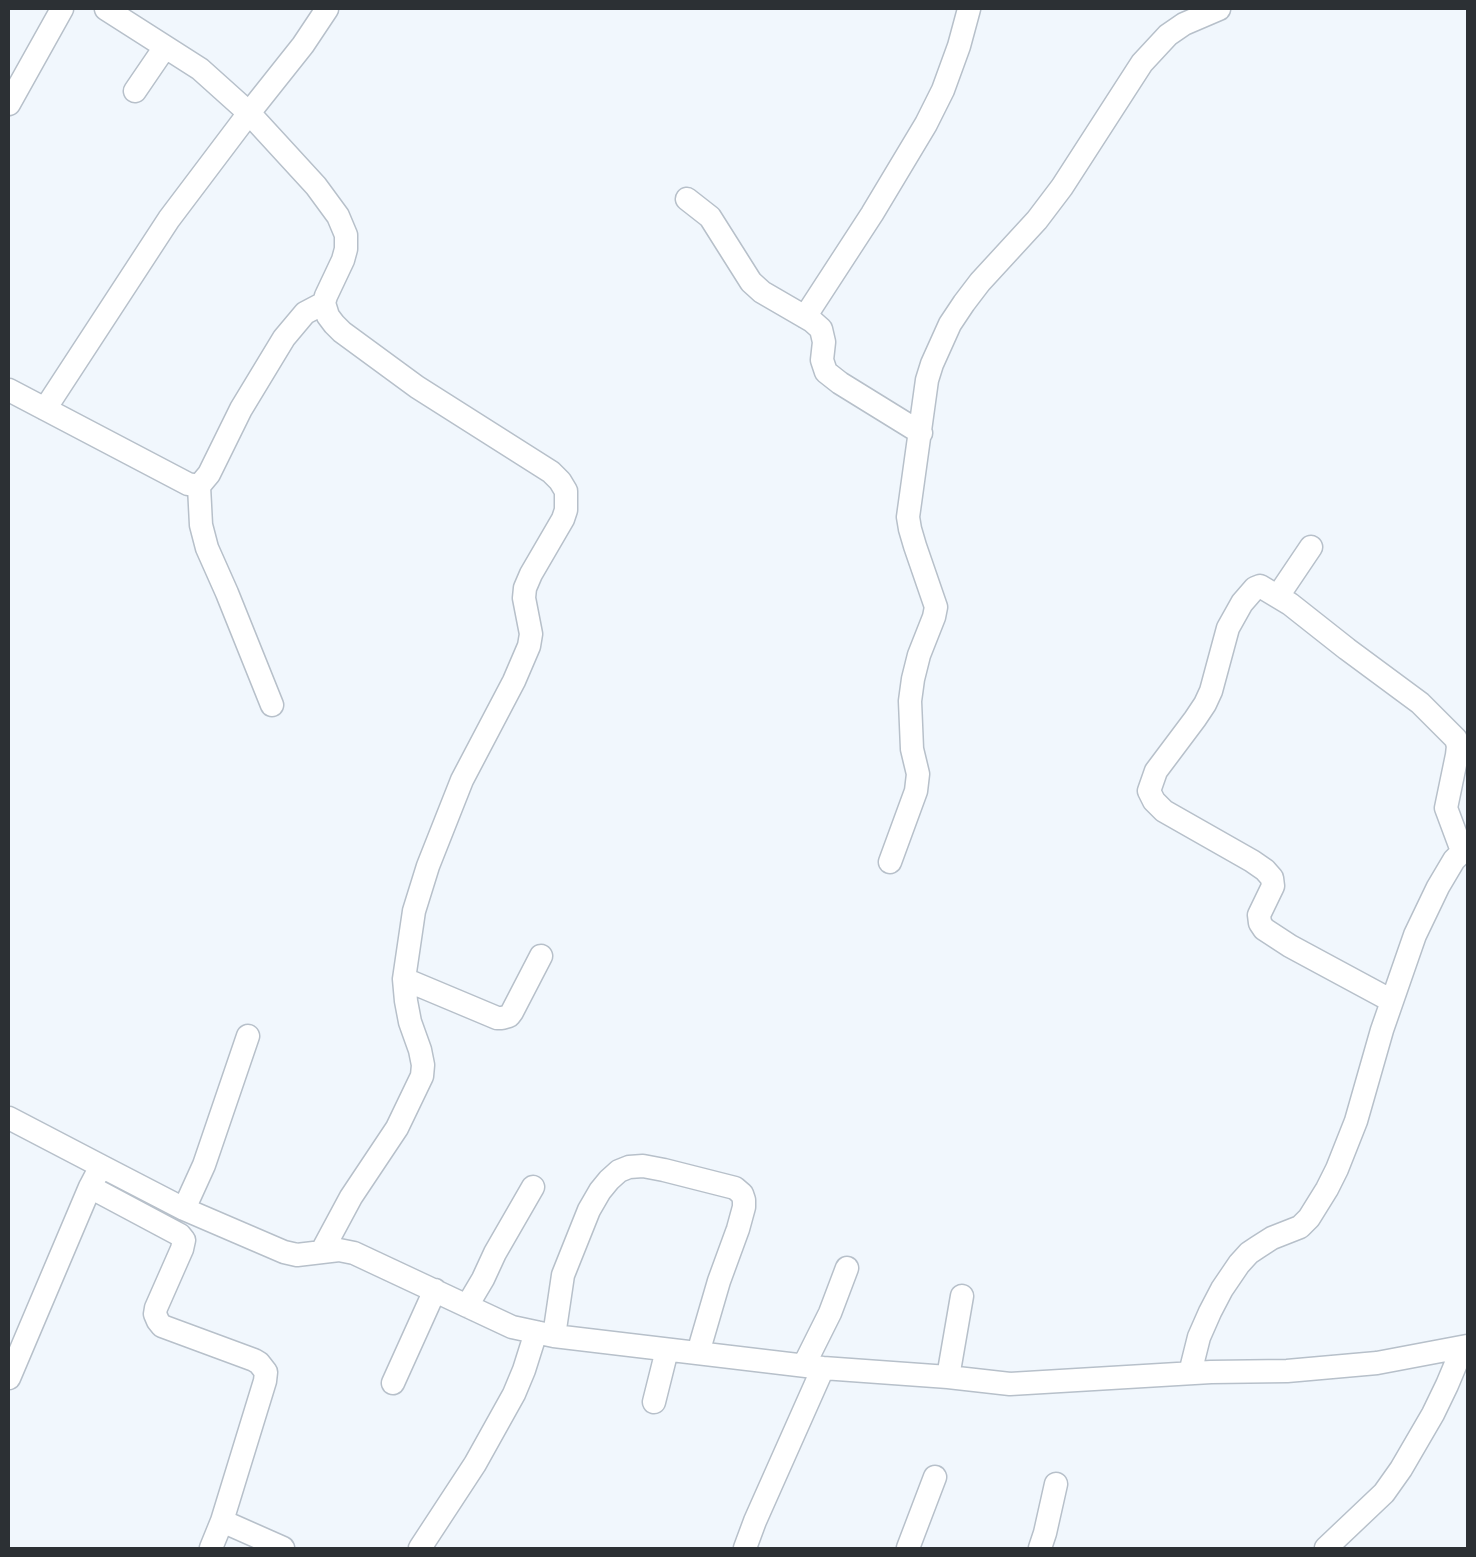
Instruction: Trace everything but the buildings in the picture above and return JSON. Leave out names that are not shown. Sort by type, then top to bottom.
[{"type":"street","points":[[9,104],[62,9]]},
{"type":"street","points":[[106,9],[200,69],[248,113],[316,186],[338,216],[346,235],[346,250],[324,303],[328,316],[342,332],[417,387],[551,472],[566,491],[566,510],[563,518],[530,574],[525,588],[524,598],[531,634],[530,646],[514,681],[462,780],[428,866],[414,911],[404,979],[410,1022],[423,1064],[422,1076],[397,1128],[351,1197],[322,1252]]},
{"type":"street","points":[[45,410],[169,219],[248,113],[303,45],[327,9]]},
{"type":"street","points":[[805,317],[876,207],[926,124],[943,90],[956,55],[968,9]]},
{"type":"street","points":[[890,862],[916,791],[918,774],[912,749],[910,701],[919,655],[936,607],[915,546],[908,518],[927,380],[932,364],[950,324],[980,282],[1032,226],[1062,187],[1142,63],[1168,35],[1184,24],[1188,14],[1219,9]]},
{"type":"street","points":[[134,91],[165,47]]},
{"type":"street","points":[[687,199],[710,217],[751,282],[762,292],[805,317],[821,329],[823,335],[822,360],[826,372],[840,383],[921,433]]},
{"type":"street","points":[[272,705],[207,548],[201,525],[199,486],[210,474],[241,409],[284,338],[305,313],[324,303]]},
{"type":"street","points":[[9,390],[188,484],[199,486]]},
{"type":"street","points":[[1278,596],[1311,547]]},
{"type":"street","points":[[1190,1373],[1199,1337],[1210,1312],[1222,1289],[1240,1264],[1258,1246],[1272,1238],[1300,1228],[1310,1218],[1337,1169],[1356,1121],[1382,1030],[1415,935],[1438,887],[1454,860],[1465,849],[1446,808],[1457,755],[1458,746],[1456,740],[1420,703],[1290,604],[1260,586],[1255,588],[1242,603],[1228,628],[1211,691],[1205,704],[1156,771],[1149,791],[1154,802],[1164,811],[1252,860],[1266,870],[1272,878],[1272,886],[1259,915],[1260,923],[1264,929],[1290,946],[1392,1000]]},
{"type":"street","points":[[404,979],[497,1018],[502,1018],[509,1016],[512,1012],[540,956]]},
{"type":"street","points":[[184,1209],[204,1165],[248,1036]]},
{"type":"street","points":[[9,1118],[184,1209],[284,1252],[297,1255],[339,1250],[354,1253],[512,1327],[545,1334],[814,1367],[948,1377],[1010,1384],[1190,1373],[1287,1371],[1378,1363],[1465,1346]]},
{"type":"street","points":[[9,1378],[90,1187],[101,1166]]},
{"type":"street","points":[[420,1548],[475,1464],[545,1334],[563,1275],[589,1210],[600,1191],[619,1171],[629,1167],[643,1166],[664,1170],[734,1188],[742,1194],[744,1207],[719,1281],[698,1354]]},
{"type":"street","points":[[90,1187],[180,1235],[184,1240],[182,1249],[156,1308],[155,1314],[162,1326],[254,1360],[266,1372],[265,1382],[222,1521],[211,1548]]},
{"type":"street","points":[[468,1306],[495,1253],[533,1187]]},
{"type":"street","points":[[745,1548],[814,1367],[846,1268]]},
{"type":"street","points":[[393,1383],[435,1290]]},
{"type":"street","points":[[948,1377],[962,1296]]},
{"type":"street","points":[[1326,1548],[1384,1493],[1401,1469],[1433,1414],[1465,1346]]},
{"type":"street","points":[[654,1402],[667,1350]]},
{"type":"street","points":[[908,1548],[935,1477]]},
{"type":"street","points":[[1040,1548],[1056,1484]]},
{"type":"street","points":[[222,1521],[283,1548]]}]
